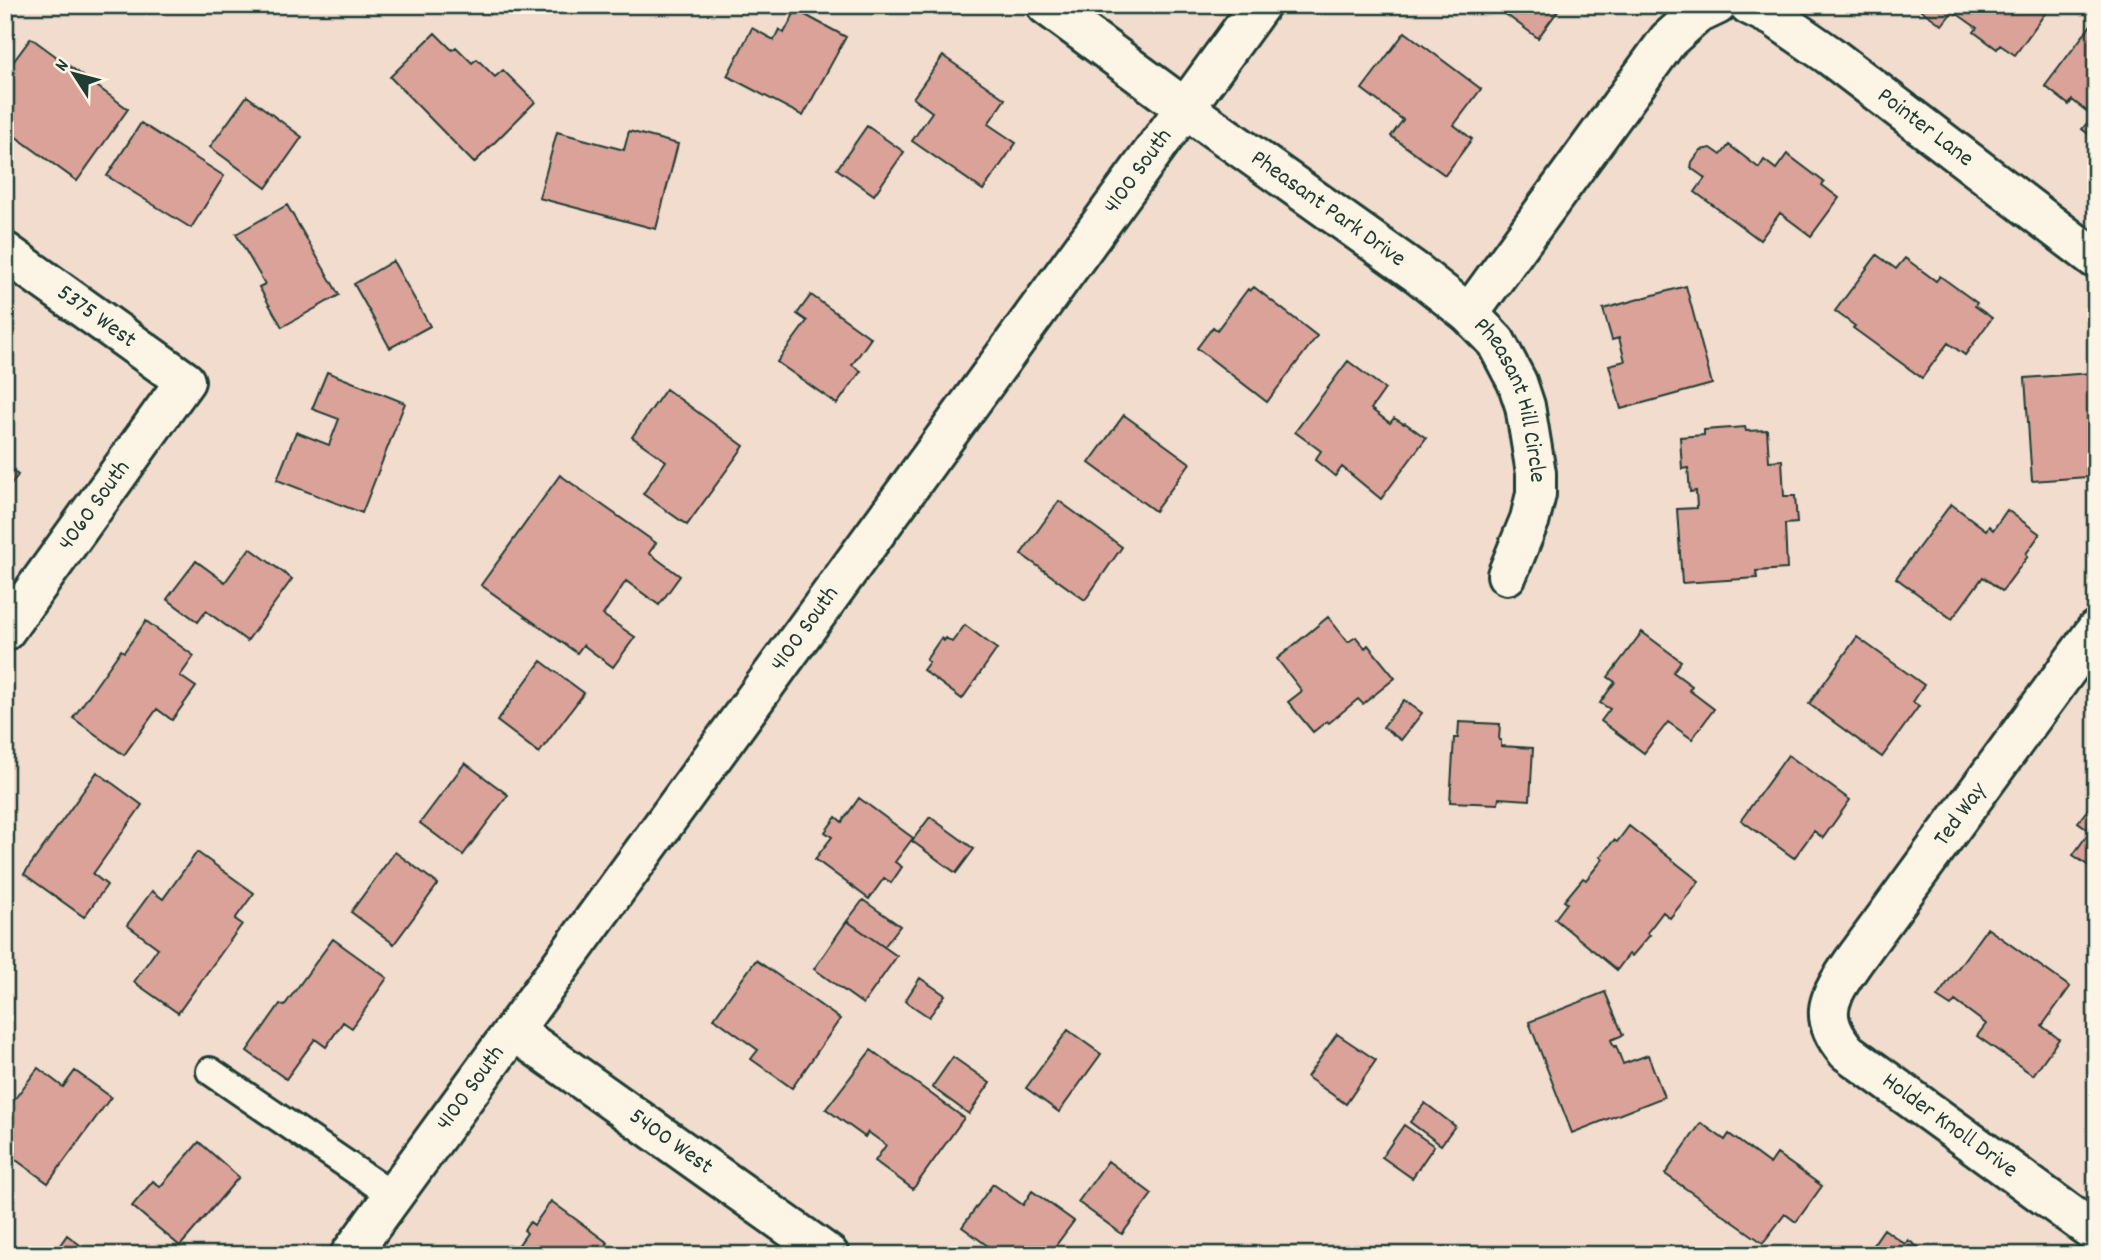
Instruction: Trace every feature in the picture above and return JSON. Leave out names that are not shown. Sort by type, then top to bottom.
[{"type":"street","name":"Pheasant Park Drive","points":[[1046,5],[1417,273],[1469,314]]},
{"type":"street","name":"4100 South","points":[[350,1255],[1260,5]]},
{"type":"street","points":[[1469,314],[1668,40],[1696,15],[1717,5]]},
{"type":"street","name":"Pointer Lane","points":[[1749,5],[1774,17],[1829,55],[2096,259]]},
{"type":"street","name":"5375 West","points":[[5,252],[186,382]]},
{"type":"street","name":"Pheasant Hill Circle","points":[[1469,314],[1496,342],[1517,382],[1525,406],[1536,473],[1536,494],[1530,519],[1507,575]]},
{"type":"street","name":"4060 South","points":[[5,631],[186,382]]},
{"type":"street","name":"Ted Way","points":[[1829,1001],[1853,962],[2096,630]]},
{"type":"street","name":"Holder Knoll Drive","points":[[1829,1001],[1832,1029],[1847,1052],[2096,1233]]},
{"type":"street","name":"5400 West","points":[[514,1031],[830,1255]]},
{"type":"lane","points":[[210,1071],[393,1196]]},
{"type":"building","points":[[1493,5],[1562,5],[1538,38]]},
{"type":"building","points":[[1914,5],[2051,5],[2015,55],[2000,45],[1997,49],[1974,32],[1977,28],[1953,11],[1942,25]]},
{"type":"building","points":[[796,10],[846,37],[803,116],[727,76],[752,28],[774,40],[779,29],[784,33]]},
{"type":"building","points":[[2094,21],[2096,140],[2082,129],[2093,116],[2072,100],[2069,105],[2045,86]]},
{"type":"building","points":[[1405,32],[1481,89],[1454,125],[1472,139],[1445,175],[1391,136],[1403,120],[1362,89]]},
{"type":"building","points":[[435,33],[452,50],[456,47],[472,63],[477,59],[495,77],[503,70],[535,102],[474,163],[390,77]]},
{"type":"building","points":[[31,38],[128,109],[77,181],[5,129],[5,73]]},
{"type":"building","points":[[943,56],[1005,99],[988,124],[1016,143],[983,190],[912,141],[932,112],[913,98]]},
{"type":"building","points":[[247,96],[302,137],[266,188],[210,147]]},
{"type":"building","points":[[141,123],[224,176],[191,228],[107,176]]},
{"type":"building","points":[[867,126],[904,152],[874,195],[837,169]]},
{"type":"building","points":[[629,131],[678,144],[656,229],[539,198],[557,132],[624,150]]},
{"type":"building","points":[[1729,145],[1759,168],[1764,160],[1776,169],[1787,154],[1824,182],[1822,185],[1839,198],[1811,236],[1780,213],[1760,240],[1695,192],[1705,178],[1691,168],[1692,162],[1701,150],[1711,148],[1721,155]]},
{"type":"building","points":[[287,205],[339,295],[282,327],[259,287],[265,284],[236,234]]},
{"type":"building","points":[[1877,255],[1896,269],[1905,258],[1936,281],[1940,276],[1977,303],[1975,306],[1992,318],[1965,355],[1948,343],[1922,378],[1853,328],[1855,326],[1835,311]]},
{"type":"building","points":[[393,261],[430,326],[390,348],[354,284]]},
{"type":"building","points":[[1686,286],[1712,384],[1621,409],[1609,365],[1625,361],[1619,338],[1612,340],[1603,309]]},
{"type":"building","points":[[1254,287],[1317,336],[1267,402],[1197,348],[1213,327],[1217,330],[1248,289],[1250,291]]},
{"type":"building","points":[[811,295],[871,338],[852,365],[861,371],[837,404],[777,362],[807,321],[797,314]]},
{"type":"building","points":[[1348,361],[1385,389],[1371,409],[1390,423],[1394,418],[1426,438],[1381,499],[1342,467],[1335,476],[1315,460],[1321,451],[1295,432]]},
{"type":"building","points":[[327,372],[405,403],[362,513],[277,480],[296,432],[329,445],[339,419],[312,409]]},
{"type":"building","points":[[2090,373],[2095,444],[2091,444],[2092,462],[2086,463],[2087,477],[2032,481],[2025,378]]},
{"type":"building","points":[[666,389],[744,446],[687,525],[643,494],[666,461],[632,437]]},
{"type":"building","points":[[1124,415],[1190,463],[1155,511],[1089,463]]},
{"type":"building","points":[[1745,427],[1746,431],[1767,430],[1769,461],[1782,460],[1784,496],[1795,496],[1797,523],[1785,524],[1787,569],[1756,571],[1757,578],[1682,583],[1677,509],[1697,508],[1696,491],[1690,492],[1688,468],[1682,469],[1680,437],[1704,435],[1704,430]]},
{"type":"building","points":[[5,465],[18,475],[5,493]]},
{"type":"building","points":[[560,475],[656,543],[649,553],[680,576],[659,605],[626,581],[603,615],[635,637],[613,667],[583,645],[577,653],[481,585]]},
{"type":"building","points":[[1059,501],[1122,547],[1085,600],[1021,554]]},
{"type":"building","points":[[1951,504],[1986,530],[1989,526],[1993,530],[2007,510],[2040,534],[2026,554],[2028,556],[2002,591],[1983,577],[1952,619],[1896,578]]},
{"type":"building","points":[[250,548],[292,579],[247,641],[206,611],[198,622],[167,599],[196,561],[225,582]]},
{"type":"building","points":[[1328,617],[1348,642],[1356,637],[1365,648],[1368,645],[1395,678],[1363,704],[1358,699],[1329,723],[1327,721],[1313,732],[1288,702],[1302,691],[1277,659]]},
{"type":"building","points":[[146,621],[194,656],[180,676],[196,687],[172,720],[157,709],[124,755],[73,718],[121,650],[124,652]]},
{"type":"building","points":[[965,625],[997,649],[962,699],[923,670],[929,662],[926,660],[941,638],[952,642]]},
{"type":"building","points":[[1642,632],[1681,661],[1673,672],[1692,686],[1689,690],[1714,709],[1692,739],[1668,722],[1644,753],[1601,721],[1610,709],[1600,703],[1615,682],[1608,677]]},
{"type":"building","points":[[1857,637],[1924,685],[1913,702],[1919,706],[1882,757],[1809,704]]},
{"type":"building","points":[[541,661],[584,693],[539,753],[497,721]]},
{"type":"building","points":[[1404,700],[1422,713],[1401,740],[1383,727]]},
{"type":"building","points":[[1459,722],[1500,724],[1501,746],[1533,748],[1530,800],[1499,798],[1498,804],[1450,802],[1454,738],[1458,738]]},
{"type":"building","points":[[1788,755],[1850,800],[1823,838],[1814,831],[1794,858],[1741,820]]},
{"type":"building","points":[[465,763],[508,795],[463,855],[420,823]]},
{"type":"building","points":[[97,772],[142,805],[93,874],[107,885],[84,917],[24,874]]},
{"type":"building","points":[[859,798],[913,838],[895,862],[902,867],[891,883],[884,878],[869,899],[815,859],[832,837],[825,832],[836,817],[842,822]]},
{"type":"building","points":[[2096,799],[2096,871],[2073,855],[2090,831],[2078,822]]},
{"type":"building","points":[[930,817],[974,849],[956,873],[912,841]]},
{"type":"building","points":[[1629,826],[1699,881],[1670,918],[1663,912],[1647,933],[1650,935],[1632,956],[1629,954],[1617,970],[1555,919],[1567,903],[1564,901],[1583,878],[1586,880],[1603,859],[1600,857],[1614,840],[1617,842]]},
{"type":"building","points":[[197,852],[254,893],[235,919],[242,924],[178,1013],[134,982],[158,948],[127,925],[152,891],[163,899]]},
{"type":"building","points":[[395,852],[438,884],[394,944],[351,912]]},
{"type":"building","points":[[863,900],[900,926],[884,947],[847,921]]},
{"type":"building","points":[[847,921],[897,956],[863,1004],[814,969]]},
{"type":"building","points":[[1987,928],[2070,987],[2042,1026],[2059,1039],[2033,1075],[1977,1036],[1986,1024],[1955,1001],[1951,1006],[1937,997]]},
{"type":"building","points":[[333,939],[387,978],[352,1028],[343,1022],[326,1047],[315,1039],[286,1079],[247,1051],[280,1004],[284,1006]]},
{"type":"building","points":[[756,960],[840,1019],[792,1088],[751,1059],[758,1050],[714,1018]]},
{"type":"building","points":[[920,978],[945,995],[929,1017],[905,1001]]},
{"type":"building","points":[[1605,992],[1623,1035],[1611,1040],[1623,1064],[1648,1055],[1664,1097],[1572,1133],[1529,1022]]},
{"type":"building","points":[[1068,1030],[1101,1054],[1059,1112],[1026,1088]]},
{"type":"building","points":[[1337,1034],[1376,1060],[1346,1104],[1307,1077]]},
{"type":"building","points":[[871,1050],[964,1118],[913,1189],[875,1161],[886,1145],[868,1132],[865,1137],[826,1109]]},
{"type":"building","points":[[953,1057],[990,1083],[969,1114],[932,1087]]},
{"type":"building","points":[[38,1068],[63,1087],[75,1071],[111,1097],[48,1183],[5,1152],[5,1112]]},
{"type":"building","points":[[1425,1103],[1455,1126],[1441,1145],[1410,1122]]},
{"type":"building","points":[[1701,1123],[1725,1140],[1729,1134],[1770,1164],[1777,1154],[1822,1186],[1796,1222],[1785,1214],[1763,1243],[1665,1174]]},
{"type":"building","points":[[1404,1125],[1434,1146],[1412,1178],[1382,1157]]},
{"type":"building","points":[[199,1142],[239,1177],[180,1246],[132,1206],[153,1181],[160,1187]]},
{"type":"building","points":[[1108,1161],[1152,1194],[1122,1234],[1078,1202]]},
{"type":"building","points":[[993,1184],[1023,1205],[1032,1191],[1074,1221],[1054,1248],[1060,1255],[995,1255],[996,1252],[962,1227]]},
{"type":"building","points":[[551,1201],[608,1243],[599,1255],[513,1253],[527,1233],[524,1230],[530,1222],[534,1225]]},
{"type":"building","points":[[1884,1229],[1905,1244],[1908,1240],[1929,1255],[1866,1255]]},
{"type":"building","points":[[67,1235],[93,1255],[53,1255]]}]
